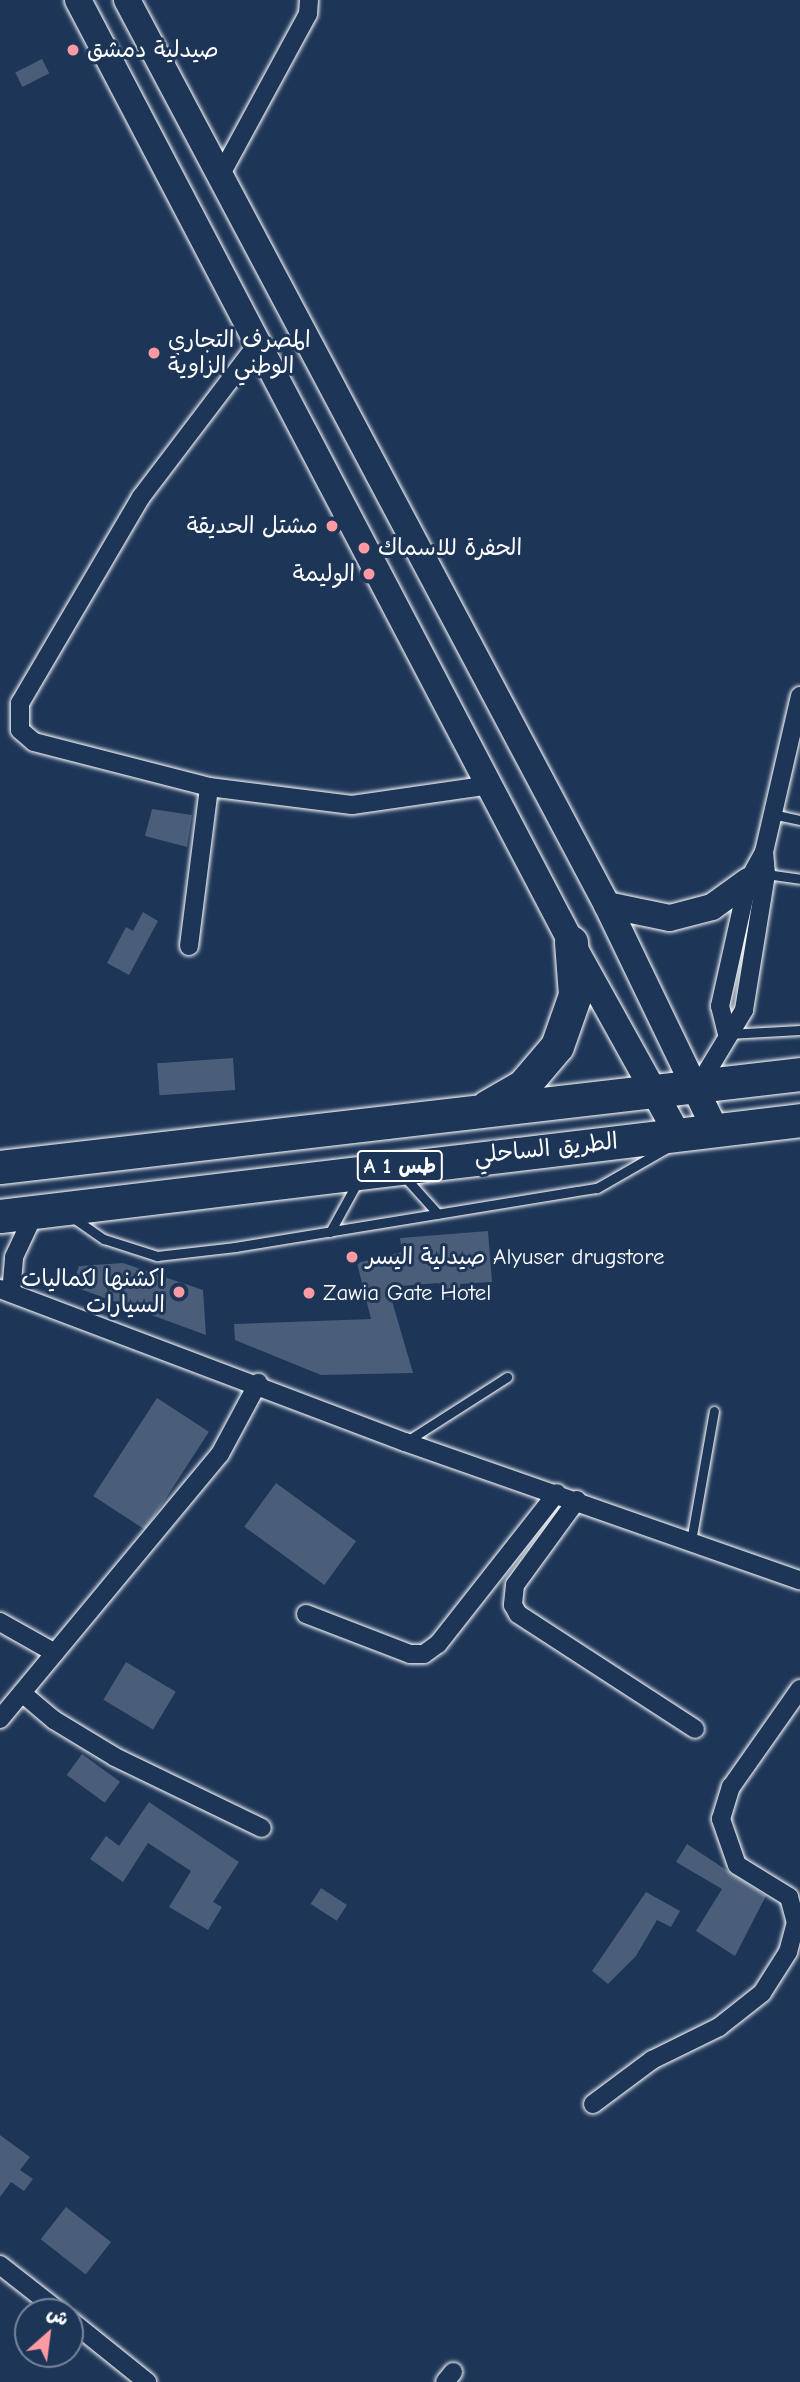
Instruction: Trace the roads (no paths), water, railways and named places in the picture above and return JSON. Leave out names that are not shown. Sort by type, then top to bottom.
[{"type":"highway","points":[[475,1111],[523,1087],[557,1046],[575,995],[572,942]]},
{"type":"highway","name":"الطريق الساحلي","points":[[0,1167],[475,1111],[696,1089],[800,1074]]},
{"type":"highway","name":"الطريق الساحلي","points":[[0,1216],[800,1120]]},
{"type":"main road","points":[[78,0],[572,942],[678,1135]]},
{"type":"main road","points":[[127,0],[607,905],[716,1131]]},
{"type":"main road","points":[[607,905],[648,918],[681,916],[712,907],[757,878]]},
{"type":"street","points":[[220,176],[308,15],[309,0]]},
{"type":"street","points":[[258,343],[141,497],[52,642],[16,717],[34,742],[209,787],[352,805],[491,785]]},
{"type":"street","points":[[696,1089],[727,1034],[720,1006],[764,852],[800,695]]},
{"type":"street","points":[[189,946],[209,787]]},
{"type":"street","points":[[47,1211],[14,1257],[5,1291],[258,1384],[405,1442],[578,1500],[800,1580]]},
{"type":"street","points":[[0,1719],[220,1454],[258,1384]]},
{"type":"street","points":[[306,1614],[410,1654],[424,1654],[438,1644],[557,1493]]},
{"type":"street","points":[[578,1500],[515,1585],[513,1605],[518,1614],[695,1729]]},
{"type":"street","points":[[0,1622],[55,1653]]},
{"type":"street","points":[[593,2104],[652,2060],[719,2027],[762,1993],[788,1952],[796,1923],[789,1897],[737,1865],[722,1819],[731,1787],[800,1689]]},
{"type":"street","points":[[22,1693],[54,1720],[115,1757],[262,1828]]},
{"type":"street","points":[[0,2265],[42,2298]]},
{"type":"street","points":[[84,2331],[147,2382]]},
{"type":"lane","points":[[772,814],[800,820]]},
{"type":"lane","points":[[757,878],[800,879]]},
{"type":"lane","points":[[727,1034],[800,1030]]},
{"type":"lane","points":[[47,1211],[104,1239],[157,1256],[330,1232],[597,1188],[662,1155],[678,1135]]},
{"type":"lane","points":[[330,1232],[379,1169],[438,1214]]},
{"type":"lane","points":[[405,1442],[507,1377]]},
{"type":"lane","points":[[691,1541],[714,1410]]},
{"type":"place","name":"صيدلية دمشق","points":[[73,50]]},
{"type":"place","name":"المصرف التجاري الوطني الزاوية","points":[[154,353]]},
{"type":"place","name":"مشتل الحديقة","points":[[332,526]]},
{"type":"place","name":"الحفرة للاسماك","points":[[364,548]]},
{"type":"place","name":"الوليمة","points":[[369,574]]},
{"type":"place","name":"صيدلية اليسر Alyuser drugstore","points":[[352,1257]]},
{"type":"place","name":"اكشنها لكماليات السيارات","points":[[179,1292]]},
{"type":"place","name":"Zawia Gate Hotel","points":[[309,1293]]}]
